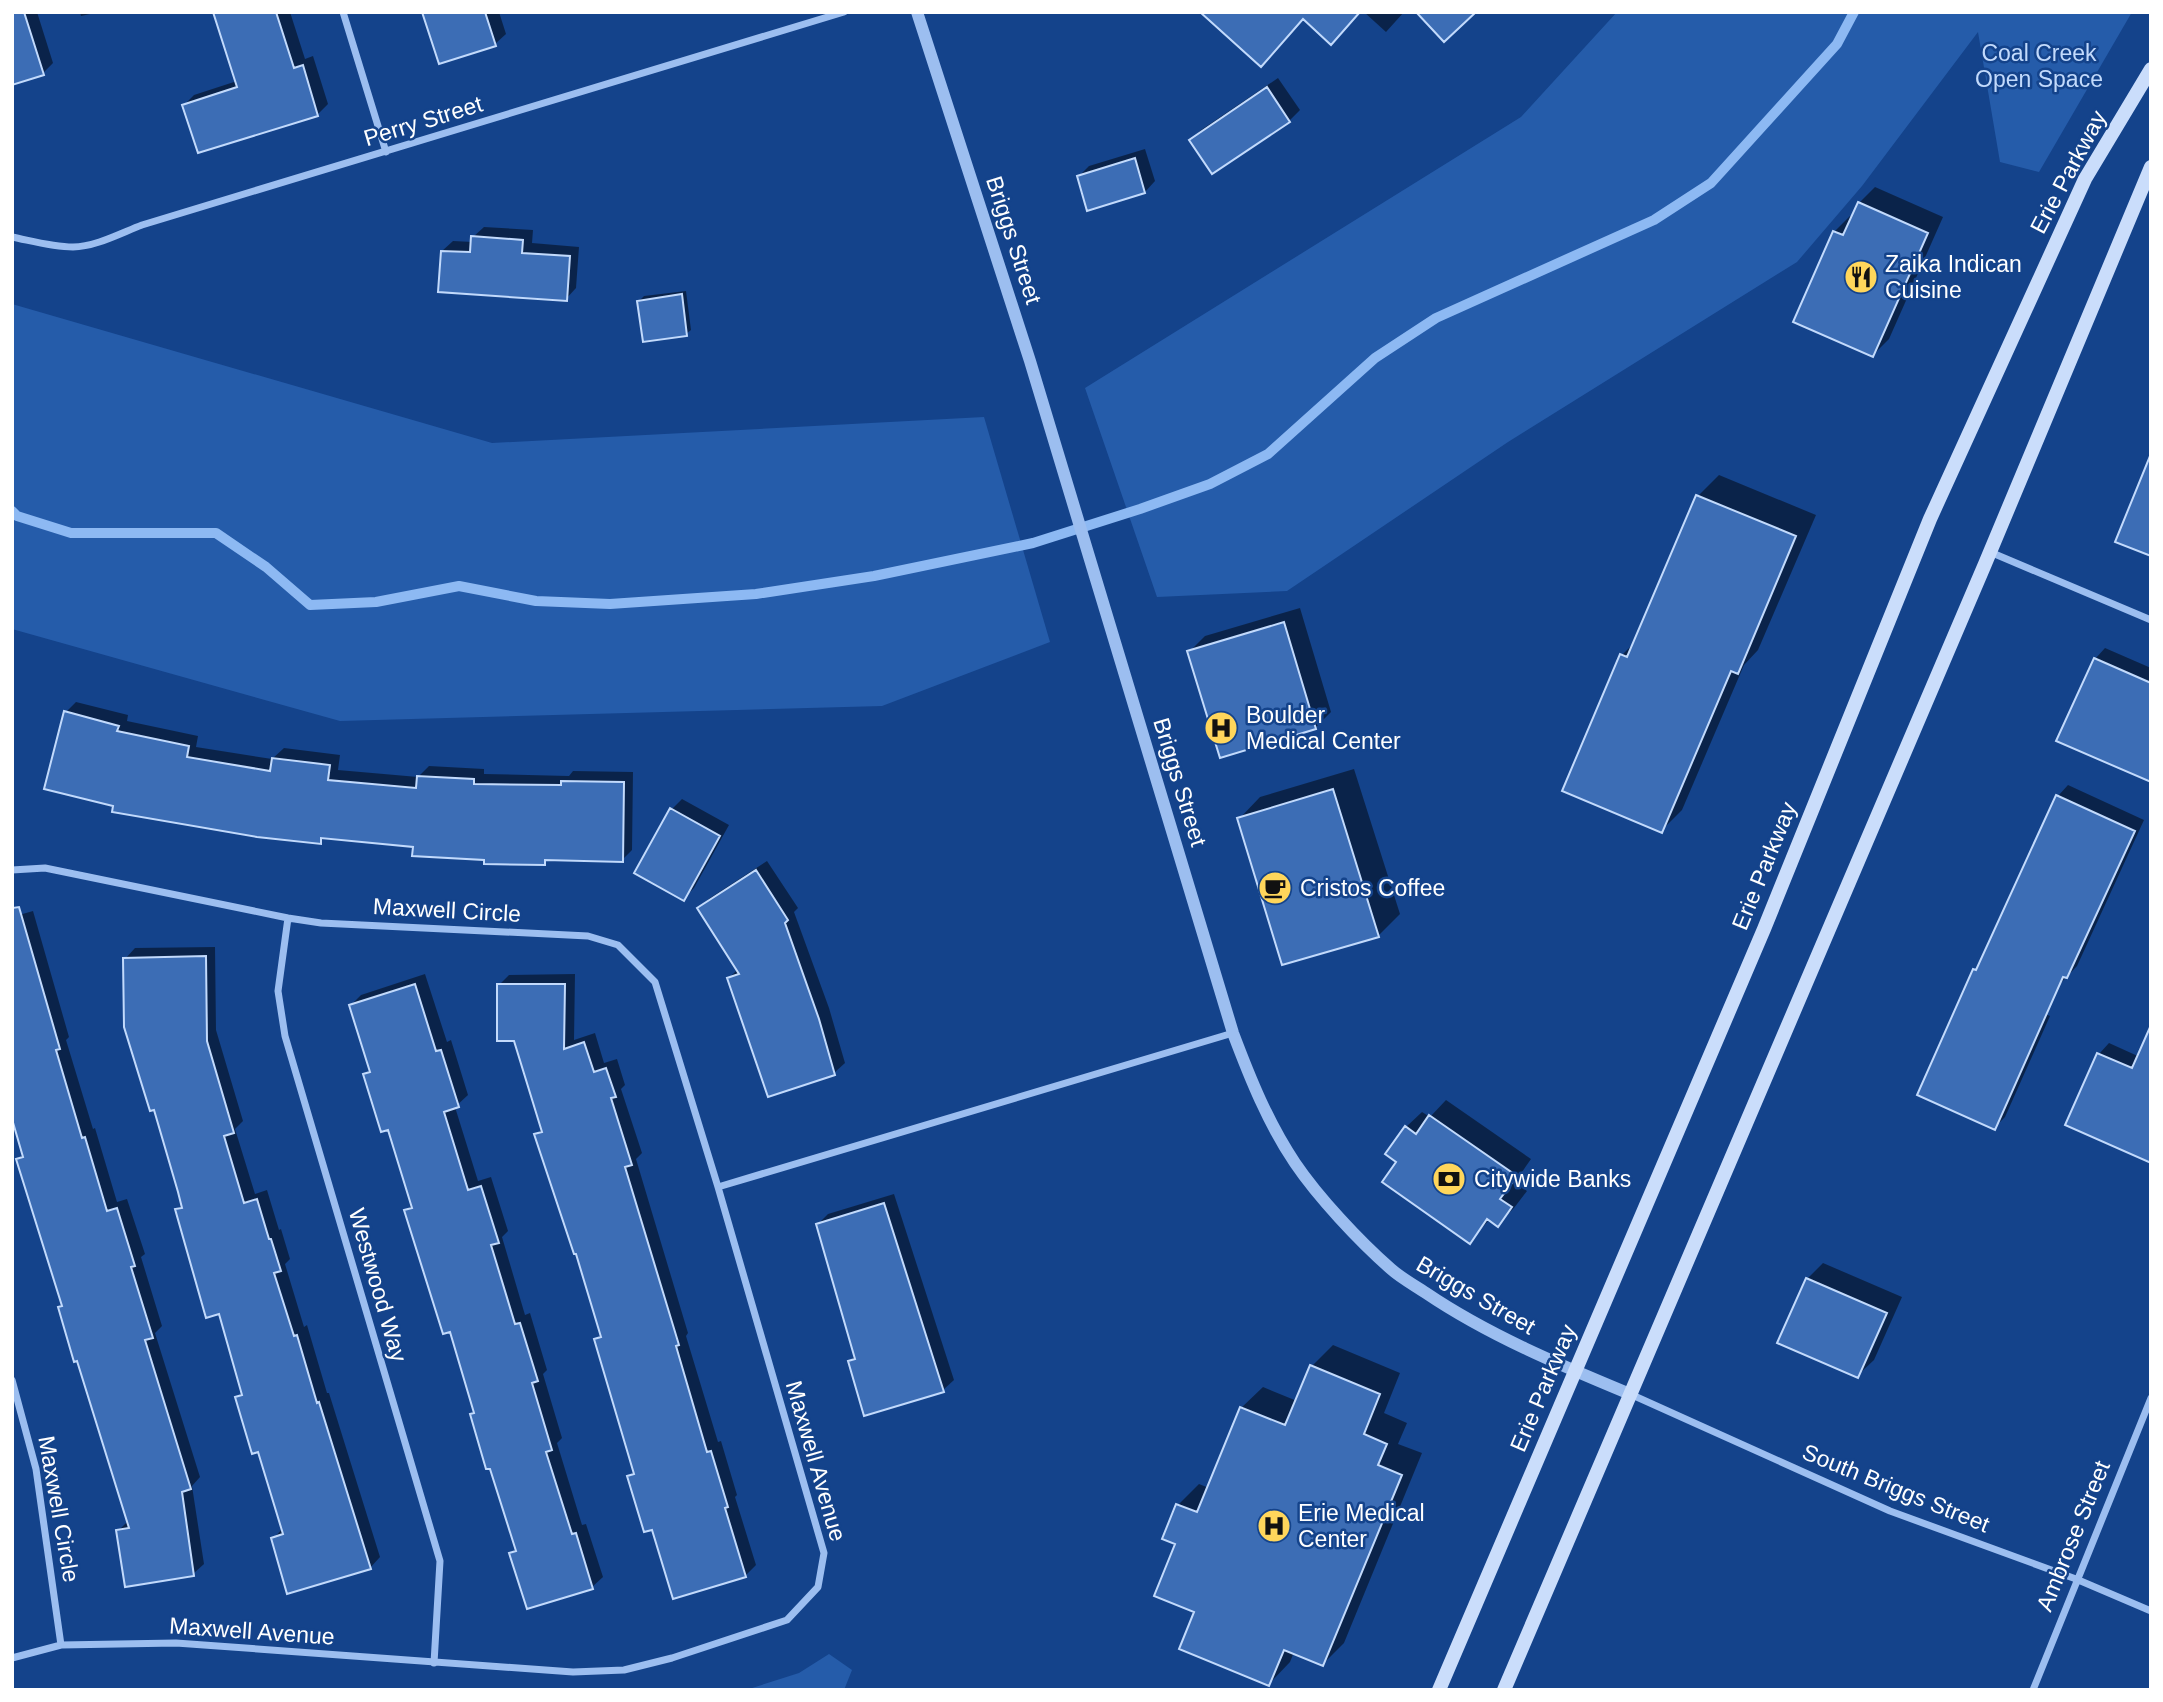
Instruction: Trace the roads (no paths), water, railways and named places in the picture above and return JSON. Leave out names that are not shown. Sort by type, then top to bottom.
[{"type":"main road","name":"Erie Parkway","points":[[1439,1690],[1764,929],[1930,519],[2085,179],[2151,69]]},
{"type":"main road","points":[[1504,1690],[2151,167]]},
{"type":"street","points":[[342,12],[386,152]]},
{"type":"street","name":"Perry Street","points":[[12,237],[74,247],[88,245],[142,225],[844,12]]},
{"type":"street","name":"Briggs Street","points":[[917,12],[954,121],[1067,482],[1233,1033],[1250,1079],[1272,1123],[1295,1163],[1322,1198],[1392,1270],[1450,1309],[1574,1371],[1630,1394]]},
{"type":"street","points":[[1989,552],[2151,620]]},
{"type":"street","name":"Maxwell Circle","points":[[12,870],[45,868],[288,918],[335,923],[588,936],[618,945],[655,982],[718,1187]]},
{"type":"street","name":"Westwood Way","points":[[288,918],[278,991],[285,1036],[440,1561],[433,1663]]},
{"type":"street","points":[[718,1187],[1233,1033]]},
{"type":"street","name":"Maxwell Avenue","points":[[12,1658],[61,1645],[176,1643],[573,1672],[624,1670],[671,1658],[788,1620],[818,1587],[824,1553],[718,1187]]},
{"type":"street","name":"Maxwell Circle","points":[[12,1380],[36,1469],[61,1645]]},
{"type":"street","name":"South Briggs Street","points":[[1630,1394],[1891,1511],[2076,1579],[2151,1611]]},
{"type":"street","name":"Ambrose Street","points":[[2033,1690],[2151,1398]]},
{"type":"waterway","points":[[12,511],[17,516],[71,533],[216,533],[266,567],[310,605],[376,602],[459,586],[536,601],[610,604],[756,594],[874,576],[1033,543],[1210,484],[1268,454],[1375,358],[1436,318],[1654,220],[1711,183],[1837,44],[1854,12]]},
{"type":"place","name":"Zaika Indican Cuisine","points":[[1861,277]]},
{"type":"place","name":"Boulder Medical Center","points":[[1221,728]]},
{"type":"place","name":"Cristos Coffee","points":[[1275,888]]},
{"type":"place","name":"Citywide Banks","points":[[1449,1179]]},
{"type":"place","name":"Erie Medical Center","points":[[1274,1526]]},
{"type":"park label","name":"Coal Creek Open Space","points":[[2039,66]]}]
